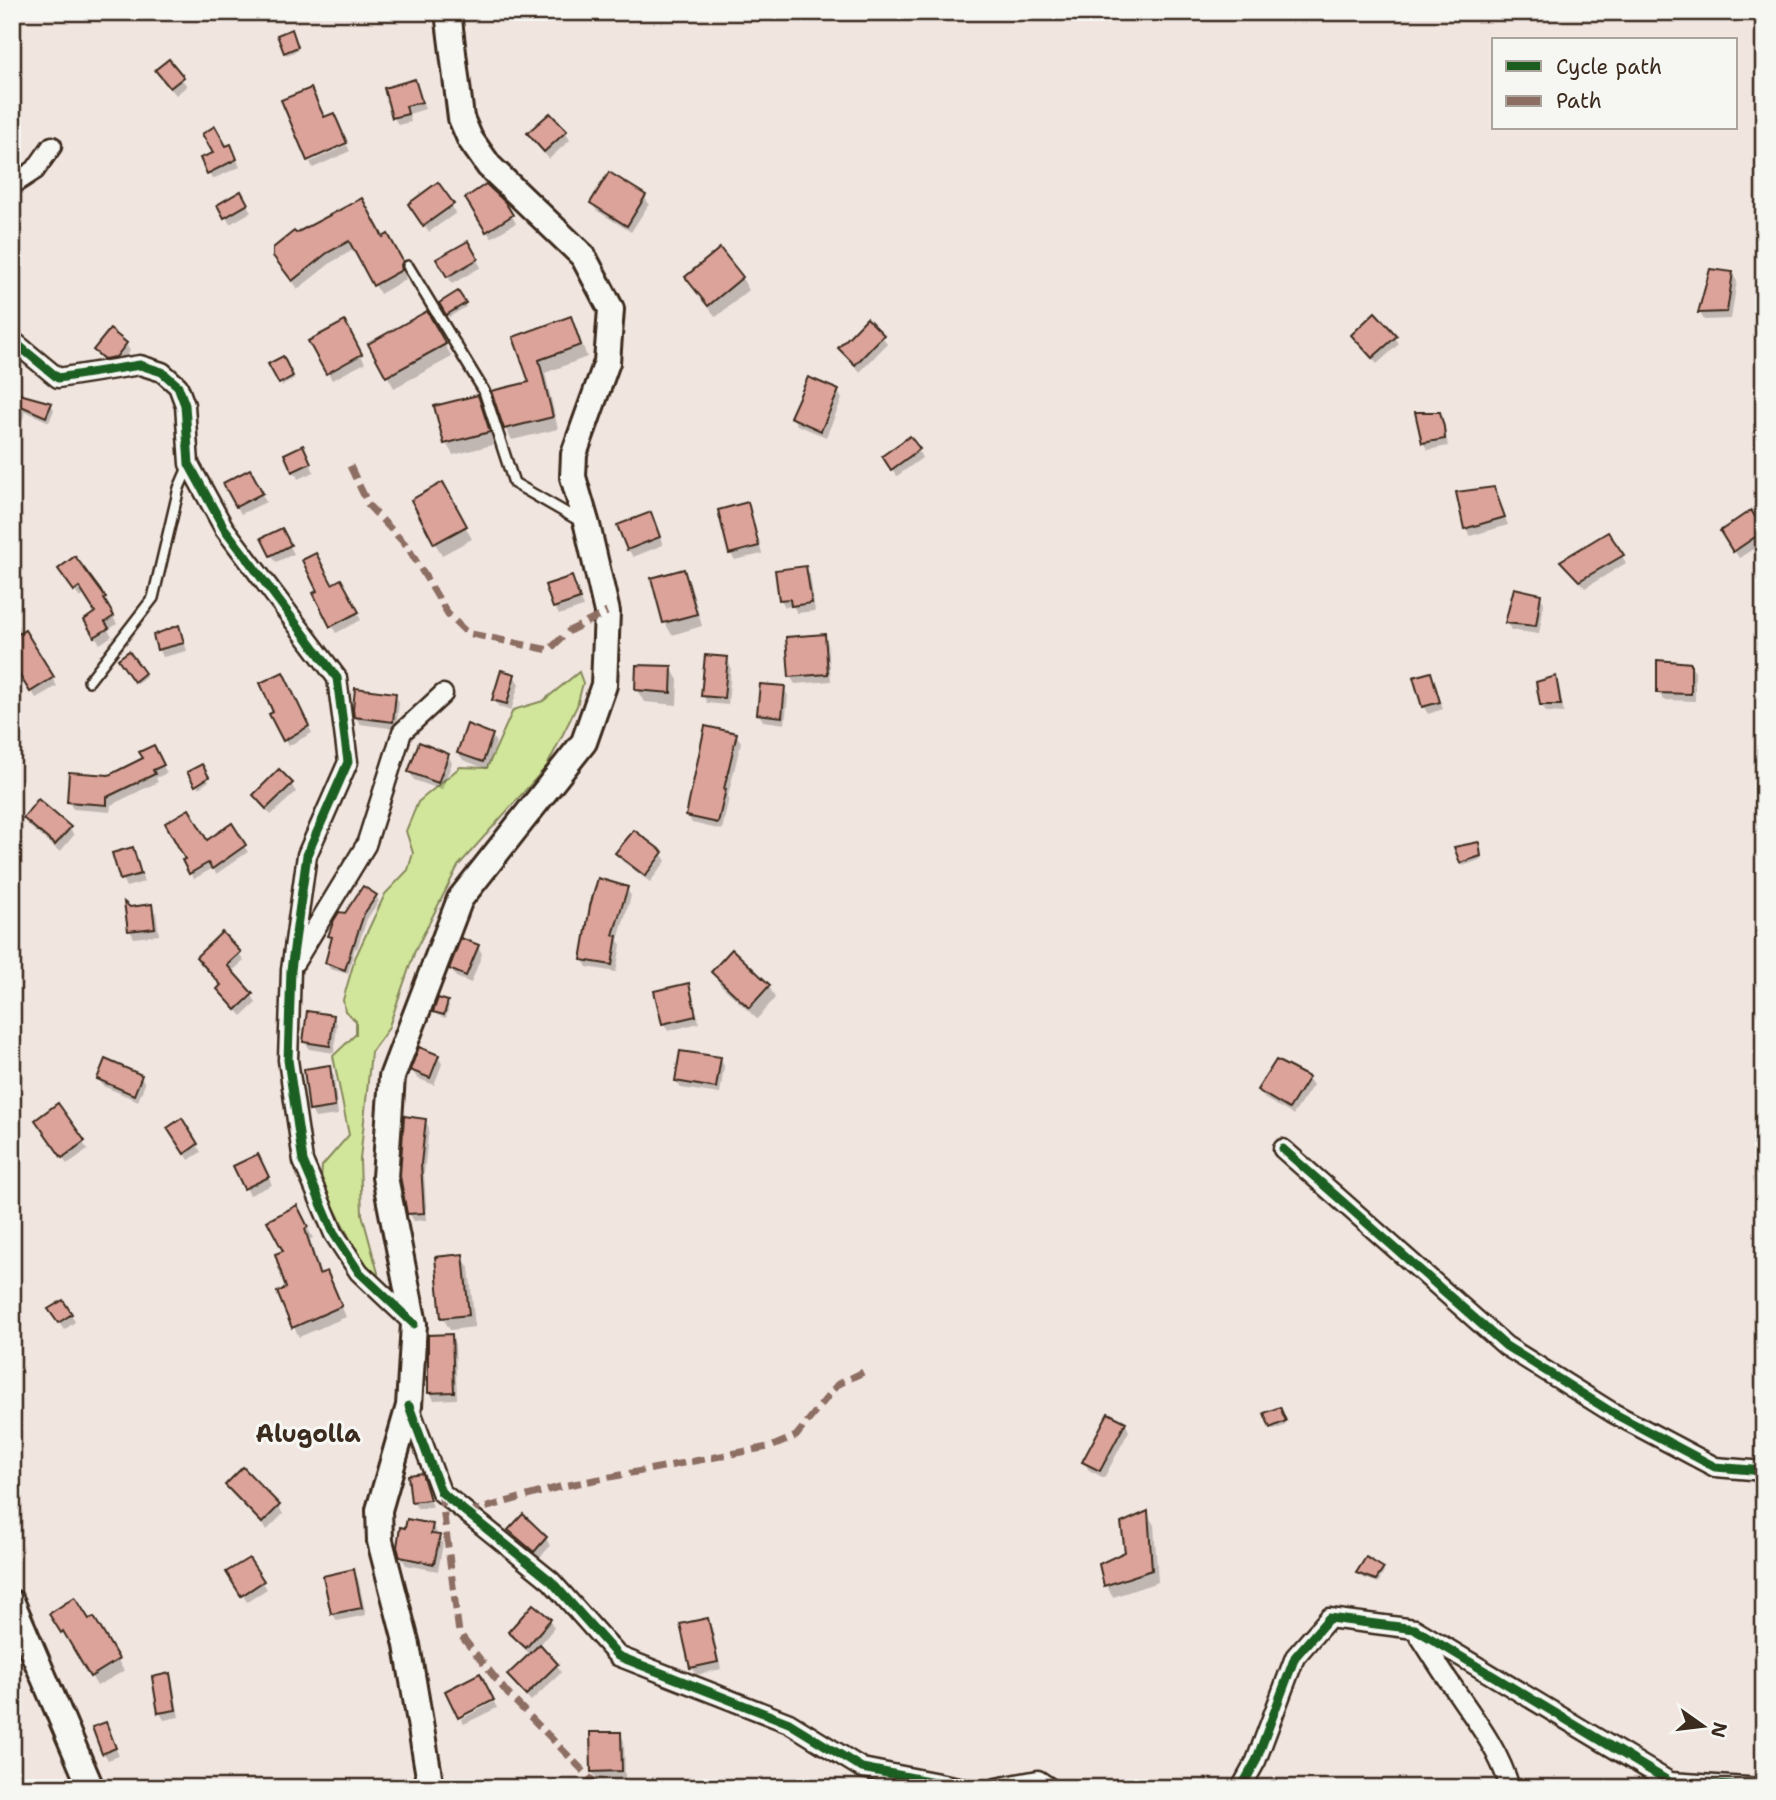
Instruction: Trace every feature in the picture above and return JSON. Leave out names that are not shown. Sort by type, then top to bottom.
[{"type":"main road","points":[[431,1788],[407,1645],[380,1541],[379,1510],[408,1406],[414,1324],[384,1177],[392,1077],[460,899],[584,742],[604,685],[607,612],[573,477],[574,454],[607,362],[611,309],[583,256],[489,166],[470,139],[461,118],[448,12]]},
{"type":"main road","points":[[12,1603],[91,1788]]},
{"type":"street","points":[[12,185],[35,170],[52,146]]},
{"type":"street","points":[[12,340],[58,378],[140,365],[162,372],[178,386],[185,405],[190,464],[224,528],[337,678],[348,762],[307,855],[290,970],[288,1060],[303,1161],[334,1234],[359,1272],[414,1324]]},
{"type":"street","points":[[290,970],[366,845],[402,732],[443,695]]},
{"type":"street","points":[[1283,1149],[1506,1346],[1612,1413],[1715,1467],[1764,1471]]},
{"type":"street","points":[[408,1406],[440,1492],[551,1581],[618,1656],[789,1723],[862,1768],[964,1788]]},
{"type":"street","points":[[1241,1788],[1256,1761],[1295,1657],[1329,1618],[1415,1629],[1670,1782],[1762,1788]]},
{"type":"street","points":[[1415,1629],[1480,1725],[1504,1768],[1510,1788]]},
{"type":"street","points":[[996,1788],[1038,1780],[1050,1788]]},
{"type":"lane","points":[[408,266],[484,391],[514,483],[587,525]]},
{"type":"lane","points":[[89,681],[153,598],[179,488],[190,464]]},
{"type":"green space","points":[[579,672],[583,683],[577,706],[547,766],[458,866],[415,951],[388,1029],[371,1052],[360,1160],[362,1214],[378,1273],[375,1288],[321,1182],[322,1166],[349,1135],[333,1056],[356,1034],[356,1021],[345,1011],[343,1000],[355,958],[385,894],[408,870],[413,853],[406,831],[418,802],[460,767],[487,768],[513,710],[543,701]]},
{"type":"building","points":[[292,29],[298,47],[284,53],[277,35]]},
{"type":"building","points":[[169,59],[184,77],[170,88],[155,70]]},
{"type":"building","points":[[415,79],[422,102],[406,106],[408,114],[392,118],[384,88]]},
{"type":"building","points":[[311,88],[324,117],[334,113],[347,143],[307,161],[281,100]]},
{"type":"building","points":[[550,113],[567,131],[544,152],[527,133]]},
{"type":"building","points":[[215,126],[226,146],[231,144],[237,159],[207,174],[200,158],[213,153],[202,134]]},
{"type":"building","points":[[609,172],[646,195],[627,226],[590,203]]},
{"type":"building","points":[[438,182],[454,204],[423,226],[408,204]]},
{"type":"building","points":[[486,184],[505,202],[513,215],[486,232],[465,198]]},
{"type":"building","points":[[241,191],[248,204],[224,218],[217,205]]},
{"type":"building","points":[[362,198],[383,237],[388,234],[403,261],[402,270],[373,286],[349,241],[327,253],[292,281],[273,256],[273,248],[294,231],[296,233]]},
{"type":"building","points":[[468,241],[478,259],[447,277],[436,259]]},
{"type":"building","points":[[720,248],[743,277],[708,306],[685,277]]},
{"type":"building","points":[[1710,269],[1733,272],[1727,312],[1698,313]]},
{"type":"building","points":[[458,291],[466,303],[446,315],[439,303]]},
{"type":"building","points":[[427,311],[446,344],[386,377],[368,344]]},
{"type":"building","points":[[1375,312],[1397,336],[1372,358],[1351,335]]},
{"type":"building","points":[[571,316],[581,345],[539,360],[553,417],[504,429],[491,391],[529,382],[513,337]]},
{"type":"building","points":[[867,318],[884,335],[855,365],[838,348]]},
{"type":"building","points":[[345,321],[362,354],[326,374],[308,341]]},
{"type":"building","points":[[110,329],[127,343],[116,357],[104,359],[93,350]]},
{"type":"building","points":[[283,356],[293,376],[279,384],[268,364]]},
{"type":"building","points":[[808,377],[839,390],[821,431],[790,417]]},
{"type":"building","points":[[12,392],[52,403],[46,417],[12,402]]},
{"type":"building","points":[[478,395],[490,432],[444,444],[434,406]]},
{"type":"building","points":[[1415,412],[1440,412],[1445,439],[1422,443]]},
{"type":"building","points":[[910,436],[920,449],[891,470],[882,456]]},
{"type":"building","points":[[303,445],[311,463],[292,472],[284,454]]},
{"type":"building","points":[[250,469],[263,493],[236,507],[223,483]]},
{"type":"building","points":[[443,482],[467,526],[434,544],[411,500]]},
{"type":"building","points":[[1494,487],[1505,517],[1464,529],[1456,492]]},
{"type":"building","points":[[748,502],[759,546],[729,554],[718,510]]},
{"type":"building","points":[[1751,510],[1764,531],[1733,552],[1720,531]]},
{"type":"building","points":[[651,512],[660,537],[627,550],[617,525]]},
{"type":"building","points":[[282,528],[291,545],[270,556],[261,538]]},
{"type":"building","points":[[1608,532],[1624,555],[1579,581],[1560,561]]},
{"type":"building","points":[[316,553],[332,584],[341,579],[359,612],[330,627],[313,593],[317,591],[302,560]]},
{"type":"building","points":[[75,556],[106,598],[104,599],[114,616],[105,622],[109,628],[94,637],[84,620],[95,612],[79,587],[74,591],[58,569]]},
{"type":"building","points":[[806,566],[812,603],[791,606],[790,599],[779,600],[775,570]]},
{"type":"building","points":[[684,569],[697,614],[663,623],[651,578]]},
{"type":"building","points":[[572,576],[580,599],[553,608],[545,585]]},
{"type":"building","points":[[1514,588],[1541,594],[1536,626],[1505,623]]},
{"type":"building","points":[[179,625],[184,643],[157,650],[153,635]]},
{"type":"building","points":[[25,630],[54,677],[30,692],[12,663],[12,638]]},
{"type":"building","points":[[825,634],[828,674],[789,677],[786,637]]},
{"type":"building","points":[[129,651],[145,673],[134,682],[118,659]]},
{"type":"building","points":[[705,655],[728,657],[724,698],[701,696]]},
{"type":"building","points":[[1657,660],[1691,663],[1691,694],[1657,693]]},
{"type":"building","points":[[636,665],[672,666],[671,693],[635,690]]},
{"type":"building","points":[[501,670],[515,674],[507,704],[492,700]]},
{"type":"building","points":[[283,672],[309,726],[283,741],[269,714],[273,712],[260,683]]},
{"type":"building","points":[[1431,672],[1440,702],[1422,707],[1413,677]]},
{"type":"building","points":[[1556,676],[1561,705],[1540,705],[1536,682]]},
{"type":"building","points":[[760,684],[785,686],[782,717],[757,714]]},
{"type":"building","points":[[355,688],[396,693],[393,722],[354,717]]},
{"type":"building","points":[[467,724],[493,734],[483,762],[457,753]]},
{"type":"building","points":[[705,726],[737,733],[718,823],[686,816]]},
{"type":"building","points":[[419,742],[449,754],[438,783],[408,772]]},
{"type":"building","points":[[154,745],[164,765],[153,770],[155,774],[107,797],[107,805],[67,802],[69,772],[109,775],[143,758],[139,752]]},
{"type":"building","points":[[202,764],[209,777],[195,786],[187,772]]},
{"type":"building","points":[[279,769],[293,783],[266,809],[253,795]]},
{"type":"building","points":[[38,799],[71,827],[55,845],[23,818]]},
{"type":"building","points":[[189,809],[207,840],[232,823],[246,845],[212,869],[208,863],[189,874],[182,860],[185,859],[165,823]]},
{"type":"building","points":[[634,830],[663,852],[645,876],[615,853]]},
{"type":"building","points":[[1479,842],[1481,856],[1460,863],[1454,847]]},
{"type":"building","points":[[133,847],[141,874],[120,880],[112,853]]},
{"type":"building","points":[[598,878],[628,887],[613,935],[617,936],[612,965],[581,960],[590,906]]},
{"type":"building","points":[[363,886],[377,895],[364,914],[345,970],[325,963],[332,937],[328,936],[339,912],[345,913]]},
{"type":"building","points":[[124,902],[130,907],[152,904],[155,928],[128,931]]},
{"type":"building","points":[[222,932],[241,952],[227,965],[253,994],[236,1010],[217,989],[221,985],[196,957]]},
{"type":"building","points":[[461,938],[479,945],[466,976],[449,969]]},
{"type":"building","points":[[732,949],[770,985],[749,1008],[711,972]]},
{"type":"building","points":[[689,983],[696,1016],[662,1024],[654,991]]},
{"type":"building","points":[[438,998],[448,1001],[444,1015],[433,1012]]},
{"type":"building","points":[[307,1011],[334,1015],[330,1046],[303,1042]]},
{"type":"building","points":[[419,1047],[439,1055],[430,1078],[410,1070]]},
{"type":"building","points":[[680,1051],[721,1057],[716,1088],[675,1081]]},
{"type":"building","points":[[105,1059],[142,1075],[134,1095],[97,1079]]},
{"type":"building","points":[[1276,1060],[1309,1077],[1289,1109],[1257,1090]]},
{"type":"building","points":[[330,1065],[335,1107],[309,1111],[304,1069]]},
{"type":"building","points":[[58,1103],[85,1141],[62,1158],[35,1120]]},
{"type":"building","points":[[404,1116],[426,1119],[421,1164],[424,1213],[407,1214],[400,1176]]},
{"type":"building","points":[[182,1118],[198,1144],[184,1154],[167,1128]]},
{"type":"building","points":[[258,1154],[269,1177],[244,1189],[233,1166]]},
{"type":"building","points":[[297,1205],[308,1227],[305,1229],[319,1274],[327,1271],[342,1306],[292,1328],[277,1292],[286,1288],[275,1254],[283,1251],[267,1221]]},
{"type":"building","points":[[463,1254],[469,1315],[441,1318],[435,1257]]},
{"type":"building","points":[[63,1300],[72,1314],[58,1323],[48,1309]]},
{"type":"building","points":[[452,1334],[454,1392],[428,1393],[428,1335]]},
{"type":"building","points":[[1280,1407],[1286,1421],[1270,1428],[1264,1413]]},
{"type":"building","points":[[1108,1413],[1126,1422],[1100,1471],[1082,1462]]},
{"type":"building","points":[[243,1467],[280,1505],[262,1523],[225,1485]]},
{"type":"building","points":[[422,1473],[430,1500],[411,1502],[408,1475]]},
{"type":"building","points":[[1148,1511],[1152,1570],[1104,1586],[1099,1564],[1125,1552],[1121,1523]]},
{"type":"building","points":[[523,1514],[547,1537],[534,1552],[508,1530]]},
{"type":"building","points":[[407,1519],[433,1524],[431,1534],[440,1535],[434,1564],[400,1557],[397,1547],[400,1527],[405,1528]]},
{"type":"building","points":[[1366,1557],[1384,1568],[1376,1580],[1356,1573]]},
{"type":"building","points":[[249,1558],[264,1581],[241,1596],[226,1572]]},
{"type":"building","points":[[354,1569],[362,1608],[331,1614],[323,1576]]},
{"type":"building","points":[[75,1597],[89,1619],[94,1617],[119,1659],[90,1677],[63,1631],[61,1633],[49,1614]]},
{"type":"building","points":[[533,1604],[551,1619],[526,1648],[508,1632]]},
{"type":"building","points":[[708,1618],[718,1662],[690,1668],[680,1624]]},
{"type":"building","points":[[540,1644],[558,1664],[526,1695],[507,1675]]},
{"type":"building","points":[[170,1673],[176,1710],[158,1713],[152,1677]]},
{"type":"building","points":[[480,1673],[494,1700],[458,1718],[445,1691]]},
{"type":"building","points":[[106,1722],[116,1748],[102,1754],[92,1727]]},
{"type":"building","points":[[590,1732],[621,1732],[622,1771],[591,1772]]},
{"type":"marked path","points":[[350,466],[369,506],[407,546],[448,614],[467,633],[549,650],[569,631],[607,612]]},
{"type":"marked path","points":[[466,1513],[563,1486],[773,1446],[796,1436],[837,1385],[867,1370]]},
{"type":"marked path","points":[[441,1492],[459,1633],[508,1694],[600,1788]]},
{"type":"cycle path","points":[[12,340],[58,378],[140,365],[162,372],[178,386],[185,405],[189,464],[224,528],[337,678],[348,762],[307,855],[291,970],[288,1060],[303,1161],[334,1234],[359,1272],[414,1324]]},
{"type":"cycle path","points":[[1283,1149],[1506,1346],[1613,1413],[1715,1467],[1764,1471]]},
{"type":"cycle path","points":[[409,1406],[441,1492],[551,1581],[618,1656],[789,1723],[862,1768],[964,1788]]},
{"type":"cycle path","points":[[1241,1788],[1256,1761],[1295,1657],[1329,1618],[1415,1629],[1670,1782],[1762,1788]]},
{"type":"district","name":"Alugolla","points":[[308,1434]]}]
